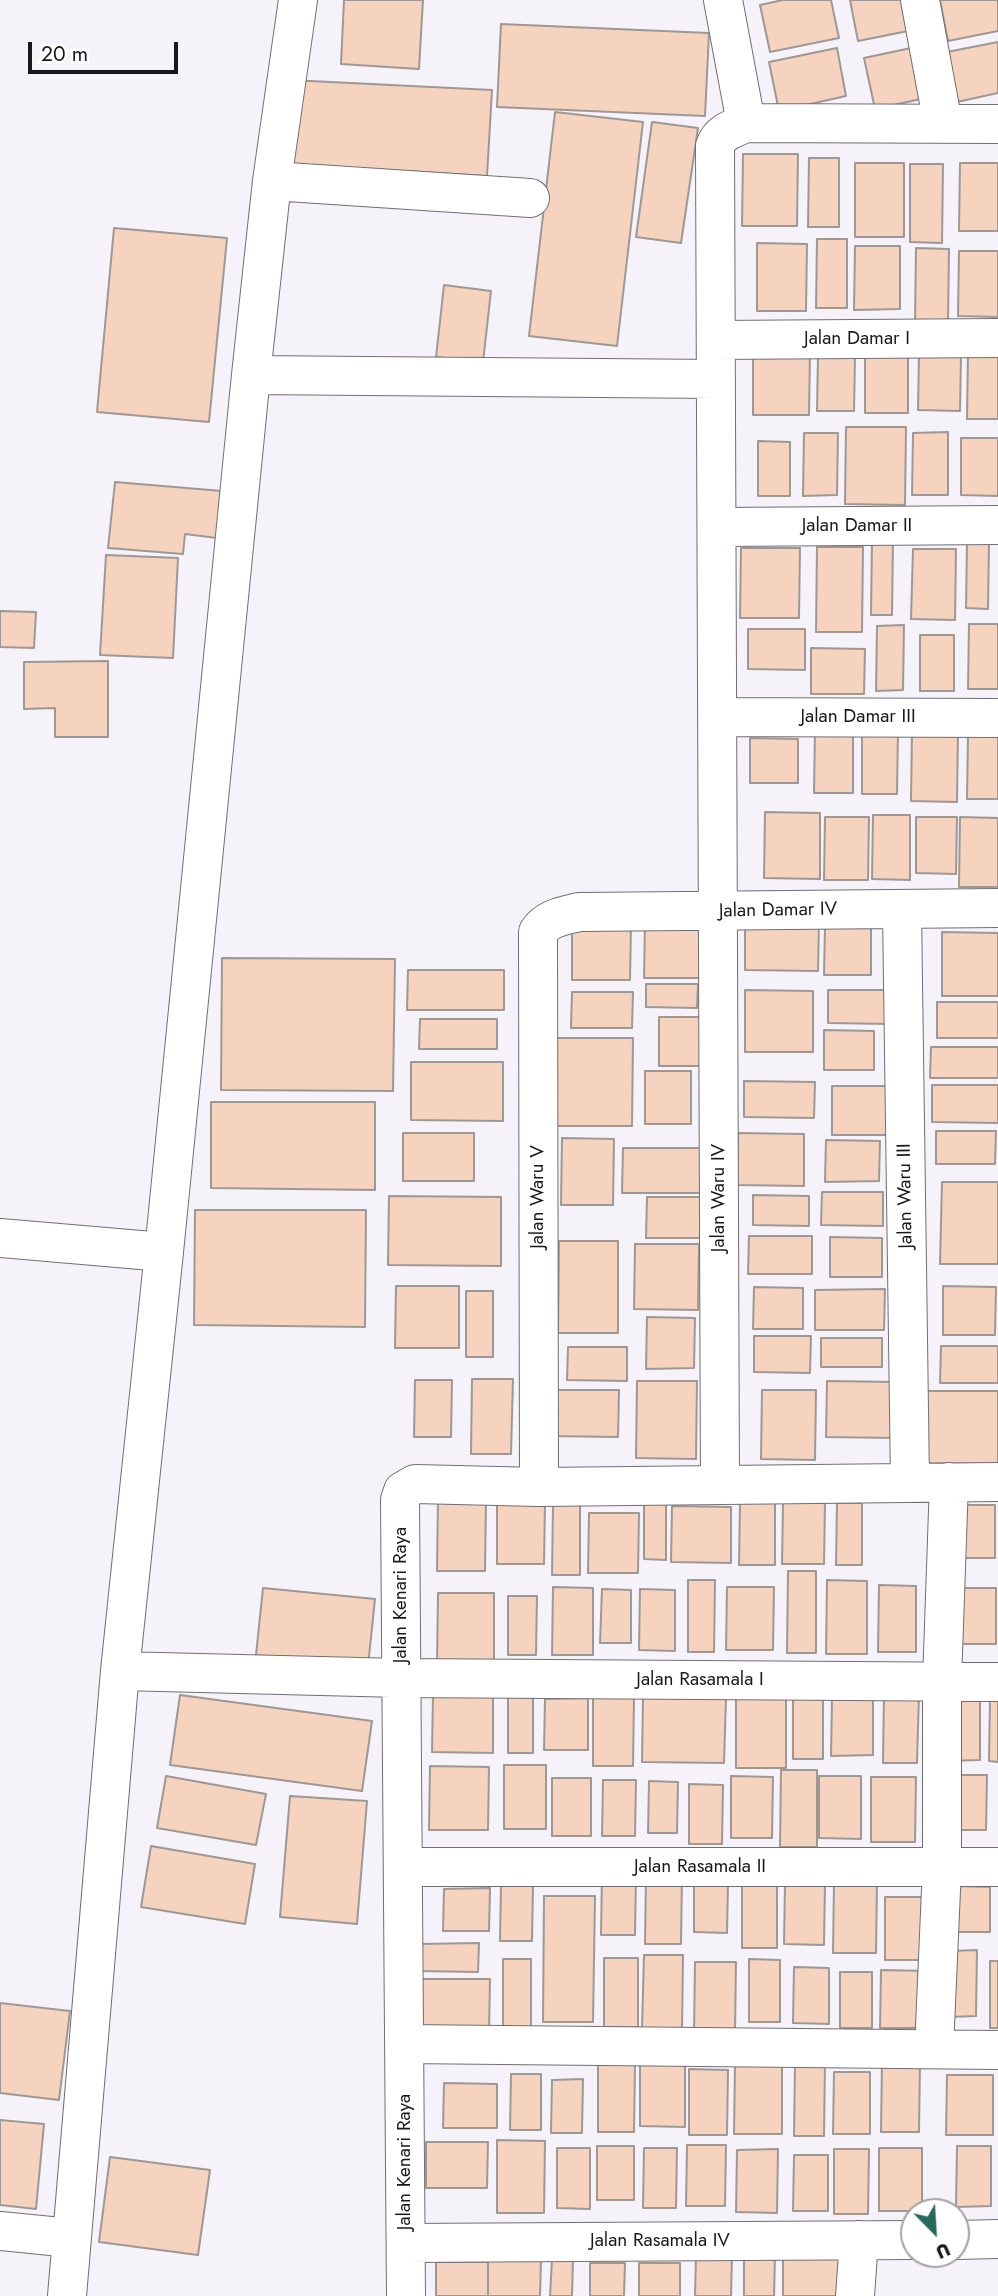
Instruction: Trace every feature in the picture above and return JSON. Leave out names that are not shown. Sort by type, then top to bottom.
[{"type":"street","points":[[67,2296],[120,1671],[251,375],[272,181],[298,0]]},
{"type":"street","points":[[723,0],[746,122],[998,124]]},
{"type":"street","points":[[920,0],[943,124]]},
{"type":"street","name":"Jalan Waru IV","points":[[720,1485],[715,146],[724,133],[746,122]]},
{"type":"street","points":[[272,181],[530,198]]},
{"type":"street","name":"Jalan Damar I","points":[[716,340],[998,338]]},
{"type":"street","points":[[251,375],[716,379]]},
{"type":"street","name":"Jalan Damar II","points":[[717,527],[998,525]]},
{"type":"street","name":"Jalan Damar III","points":[[717,717],[998,718]]},
{"type":"street","name":"Jalan Damar IV","points":[[558,918],[579,912],[998,908]]},
{"type":"street","name":"Jalan Waru III","points":[[902,909],[910,1482]]},
{"type":"street","name":"Jalan Waru V","points":[[539,1487],[538,932],[546,923],[558,918]]},
{"type":"street","points":[[0,1238],[164,1252]]},
{"type":"street","points":[[934,2049],[942,1867],[942,1682],[949,1482]]},
{"type":"street","name":"Jalan Kenari Raya","points":[[406,2296],[400,1500],[403,1491],[415,1484],[539,1487],[998,1482]]},
{"type":"street","name":"Jalan Rasamala I","points":[[120,1671],[401,1678],[998,1682]]},
{"type":"street","name":"Jalan Rasamala II","points":[[403,1867],[998,1867]]},
{"type":"street","points":[[404,2044],[998,2050]]},
{"type":"street","points":[[0,2231],[71,2238]]},
{"type":"street","points":[[970,2239],[998,2239]]},
{"type":"street","points":[[855,2296],[859,2240]]},
{"type":"street","name":"Jalan Rasamala IV","points":[[406,2243],[900,2240]]},
{"type":"building","points":[[344,0],[423,0],[419,69],[341,64]]},
{"type":"building","points":[[783,0],[831,0],[839,38],[770,52],[760,5]]},
{"type":"building","points":[[850,0],[912,0],[918,29],[858,41]]},
{"type":"building","points":[[940,0],[998,0],[998,31],[948,41]]},
{"type":"building","points":[[501,24],[709,33],[705,116],[497,107]]},
{"type":"building","points":[[998,42],[998,93],[957,102],[947,52]]},
{"type":"building","points":[[837,48],[846,96],[779,111],[769,62]]},
{"type":"building","points":[[911,48],[921,99],[875,109],[864,58]]},
{"type":"building","points":[[290,80],[492,90],[487,176],[285,164]]},
{"type":"building","points":[[555,112],[643,122],[617,346],[529,336]]},
{"type":"building","points":[[652,122],[698,128],[681,243],[636,237]]},
{"type":"building","points":[[743,154],[798,154],[797,226],[742,226]]},
{"type":"building","points":[[809,158],[839,158],[839,227],[808,227]]},
{"type":"building","points":[[855,163],[904,163],[904,237],[855,237]]},
{"type":"building","points":[[960,163],[998,163],[998,231],[959,231]]},
{"type":"building","points":[[910,164],[943,164],[942,243],[910,242]]},
{"type":"building","points":[[114,228],[227,238],[209,422],[97,412]]},
{"type":"building","points":[[817,239],[847,239],[847,308],[816,308]]},
{"type":"building","points":[[757,243],[807,244],[806,311],[757,311]]},
{"type":"building","points":[[855,246],[900,246],[900,309],[854,310]]},
{"type":"building","points":[[916,248],[949,249],[948,324],[915,324]]},
{"type":"building","points":[[959,251],[998,251],[998,317],[958,316]]},
{"type":"building","points":[[444,285],[491,291],[483,362],[436,357]]},
{"type":"building","points":[[865,343],[908,343],[908,413],[865,413]]},
{"type":"building","points":[[968,351],[998,351],[998,419],[967,419]]},
{"type":"building","points":[[753,353],[810,353],[809,415],[753,415]]},
{"type":"building","points":[[919,353],[961,353],[960,411],[918,410]]},
{"type":"building","points":[[818,356],[855,357],[854,411],[817,411]]},
{"type":"building","points":[[846,427],[906,427],[905,505],[845,504]]},
{"type":"building","points":[[948,432],[948,495],[912,495],[913,433]]},
{"type":"building","points":[[804,433],[838,433],[837,495],[803,496]]},
{"type":"building","points":[[961,438],[998,438],[998,496],[961,495]]},
{"type":"building","points":[[758,441],[790,442],[790,496],[758,496]]},
{"type":"building","points":[[115,482],[222,491],[217,538],[185,534],[183,554],[108,548]]},
{"type":"building","points":[[872,538],[893,538],[892,615],[871,615]]},
{"type":"building","points":[[967,542],[989,542],[988,609],[966,608]]},
{"type":"building","points":[[817,547],[863,547],[862,632],[816,632]]},
{"type":"building","points":[[741,548],[800,548],[799,618],[740,618]]},
{"type":"building","points":[[913,549],[956,549],[955,620],[911,619]]},
{"type":"building","points":[[106,555],[178,558],[173,658],[100,655]]},
{"type":"building","points":[[0,611],[36,612],[34,648],[0,647]]},
{"type":"building","points":[[969,624],[998,624],[998,689],[968,689]]},
{"type":"building","points":[[904,625],[903,690],[876,691],[877,626]]},
{"type":"building","points":[[748,629],[805,629],[805,670],[748,669]]},
{"type":"building","points":[[920,635],[954,635],[954,691],[920,691]]},
{"type":"building","points":[[811,648],[865,649],[864,694],[811,694]]},
{"type":"building","points":[[108,661],[108,737],[55,737],[55,708],[24,709],[24,662]]},
{"type":"building","points":[[815,728],[853,728],[853,793],[814,793]]},
{"type":"building","points":[[912,731],[958,731],[957,802],[911,801]]},
{"type":"building","points":[[862,732],[898,732],[897,794],[862,794]]},
{"type":"building","points":[[968,734],[998,734],[998,799],[967,799]]},
{"type":"building","points":[[750,738],[798,739],[798,783],[750,783]]},
{"type":"building","points":[[765,812],[820,813],[820,879],[764,878]]},
{"type":"building","points":[[873,815],[910,815],[910,880],[872,879]]},
{"type":"building","points":[[825,817],[869,817],[868,880],[824,880]]},
{"type":"building","points":[[916,817],[957,817],[956,874],[916,873]]},
{"type":"building","points":[[960,817],[998,818],[998,887],[959,887]]},
{"type":"building","points":[[745,920],[819,920],[818,971],[745,970]]},
{"type":"building","points":[[645,922],[701,922],[700,978],[644,978]]},
{"type":"building","points":[[572,924],[631,924],[630,980],[572,980]]},
{"type":"building","points":[[825,927],[871,928],[871,975],[824,975]]},
{"type":"building","points":[[942,932],[998,933],[998,996],[942,996]]},
{"type":"building","points":[[222,958],[395,959],[393,1091],[221,1090]]},
{"type":"building","points":[[408,970],[504,970],[504,1010],[407,1010]]},
{"type":"building","points":[[646,984],[698,984],[697,1008],[646,1007]]},
{"type":"building","points":[[745,990],[813,991],[813,1052],[745,1052]]},
{"type":"building","points":[[828,990],[889,990],[889,1024],[828,1023]]},
{"type":"building","points":[[572,992],[633,992],[632,1028],[571,1028]]},
{"type":"building","points":[[937,1002],[998,1002],[998,1038],[937,1038]]},
{"type":"building","points":[[659,1017],[704,1017],[703,1066],[659,1066]]},
{"type":"building","points":[[420,1019],[497,1019],[497,1049],[419,1049]]},
{"type":"building","points":[[824,1030],[874,1031],[874,1070],[824,1070]]},
{"type":"building","points":[[556,1038],[633,1038],[632,1126],[555,1126]]},
{"type":"building","points":[[931,1047],[998,1047],[998,1078],[930,1078]]},
{"type":"building","points":[[411,1062],[503,1062],[503,1121],[411,1120]]},
{"type":"building","points":[[645,1071],[691,1071],[691,1124],[645,1124]]},
{"type":"building","points":[[744,1081],[815,1082],[814,1118],[744,1117]]},
{"type":"building","points":[[932,1085],[998,1085],[998,1123],[932,1122]]},
{"type":"building","points":[[832,1086],[889,1086],[888,1135],[832,1135]]},
{"type":"building","points":[[211,1102],[375,1102],[375,1190],[211,1188]]},
{"type":"building","points":[[936,1131],[996,1131],[995,1164],[936,1164]]},
{"type":"building","points":[[403,1133],[474,1133],[474,1181],[403,1181]]},
{"type":"building","points":[[738,1133],[804,1134],[804,1186],[737,1185]]},
{"type":"building","points":[[562,1138],[614,1139],[613,1205],[561,1205]]},
{"type":"building","points":[[826,1140],[880,1141],[879,1181],[825,1182]]},
{"type":"building","points":[[623,1148],[702,1148],[702,1193],[622,1193]]},
{"type":"building","points":[[942,1182],[998,1182],[998,1264],[940,1264]]},
{"type":"building","points":[[822,1192],[883,1192],[883,1226],[821,1225]]},
{"type":"building","points":[[753,1195],[809,1196],[809,1226],[753,1225]]},
{"type":"building","points":[[389,1196],[501,1197],[501,1266],[388,1265]]},
{"type":"building","points":[[647,1197],[701,1197],[700,1238],[646,1238]]},
{"type":"building","points":[[195,1210],[366,1210],[365,1327],[194,1325]]},
{"type":"building","points":[[749,1236],[812,1236],[812,1274],[748,1274]]},
{"type":"building","points":[[830,1237],[882,1238],[882,1277],[830,1277]]},
{"type":"building","points":[[559,1241],[618,1241],[618,1333],[558,1333]]},
{"type":"building","points":[[635,1244],[699,1244],[698,1310],[634,1309]]},
{"type":"building","points":[[396,1286],[459,1286],[459,1348],[395,1348]]},
{"type":"building","points":[[943,1286],[996,1287],[995,1335],[943,1335]]},
{"type":"building","points":[[754,1287],[803,1288],[803,1329],[753,1329]]},
{"type":"building","points":[[885,1289],[884,1330],[815,1330],[815,1290]]},
{"type":"building","points":[[466,1291],[493,1291],[493,1357],[466,1357]]},
{"type":"building","points":[[647,1317],[695,1318],[694,1368],[646,1369]]},
{"type":"building","points":[[754,1336],[811,1336],[810,1373],[754,1372]]},
{"type":"building","points":[[821,1338],[882,1338],[882,1367],[821,1367]]},
{"type":"building","points":[[941,1346],[998,1346],[998,1383],[940,1383]]},
{"type":"building","points":[[568,1347],[627,1347],[627,1381],[567,1380]]},
{"type":"building","points":[[472,1379],[513,1379],[511,1454],[471,1454]]},
{"type":"building","points":[[415,1380],[452,1380],[451,1437],[414,1437]]},
{"type":"building","points":[[637,1381],[697,1381],[696,1459],[636,1458]]},
{"type":"building","points":[[827,1381],[896,1382],[896,1438],[826,1437]]},
{"type":"building","points":[[547,1390],[619,1390],[618,1437],[546,1436]]},
{"type":"building","points":[[762,1390],[816,1390],[815,1460],[761,1459]]},
{"type":"building","points":[[926,1391],[998,1391],[998,1464],[925,1463]]},
{"type":"building","points":[[438,1499],[486,1499],[485,1571],[437,1571]]},
{"type":"building","points":[[497,1502],[545,1503],[544,1564],[497,1564]]},
{"type":"building","points":[[644,1502],[666,1502],[666,1560],[644,1559]]},
{"type":"building","points":[[740,1503],[775,1503],[775,1565],[739,1565]]},
{"type":"building","points":[[783,1503],[825,1503],[824,1564],[782,1564]]},
{"type":"building","points":[[837,1503],[862,1503],[862,1565],[836,1565]]},
{"type":"building","points":[[553,1504],[580,1505],[580,1575],[552,1575]]},
{"type":"building","points":[[952,1505],[995,1505],[995,1558],[951,1558]]},
{"type":"building","points":[[672,1506],[731,1507],[731,1563],[671,1562]]},
{"type":"building","points":[[589,1513],[639,1513],[638,1573],[588,1573]]},
{"type":"building","points":[[788,1571],[816,1571],[816,1653],[787,1653]]},
{"type":"building","points":[[688,1580],[715,1580],[714,1652],[688,1652]]},
{"type":"building","points":[[827,1580],[867,1581],[867,1654],[826,1654]]},
{"type":"building","points":[[879,1585],[916,1586],[916,1652],[878,1652]]},
{"type":"building","points":[[553,1587],[593,1588],[593,1655],[552,1655]]},
{"type":"building","points":[[727,1587],[774,1587],[773,1650],[726,1650]]},
{"type":"building","points":[[263,1588],[375,1599],[368,1666],[256,1655]]},
{"type":"building","points":[[950,1588],[996,1588],[996,1644],[949,1644]]},
{"type":"building","points":[[602,1589],[631,1590],[631,1643],[600,1643]]},
{"type":"building","points":[[640,1589],[675,1590],[675,1651],[639,1650]]},
{"type":"building","points":[[438,1593],[494,1593],[494,1665],[437,1665]]},
{"type":"building","points":[[508,1596],[537,1596],[536,1655],[508,1655]]},
{"type":"building","points":[[945,1689],[980,1689],[980,1760],[944,1761]]},
{"type":"building","points":[[884,1693],[919,1693],[917,1763],[883,1763]]},
{"type":"building","points":[[433,1694],[493,1694],[493,1753],[432,1752]]},
{"type":"building","points":[[180,1695],[372,1721],[362,1791],[170,1765]]},
{"type":"building","points":[[508,1696],[533,1697],[533,1753],[508,1753]]},
{"type":"building","points":[[593,1696],[634,1697],[633,1766],[593,1766]]},
{"type":"building","points":[[736,1696],[786,1697],[786,1768],[736,1768]]},
{"type":"building","points":[[793,1697],[823,1697],[823,1759],[793,1759]]},
{"type":"building","points":[[588,1698],[588,1750],[544,1750],[545,1699]]},
{"type":"building","points":[[643,1698],[726,1698],[724,1763],[642,1762]]},
{"type":"building","points":[[832,1698],[873,1698],[873,1755],[831,1756]]},
{"type":"building","points":[[990,1698],[998,1698],[998,1762],[989,1761]]},
{"type":"building","points":[[504,1765],[546,1765],[546,1829],[504,1829]]},
{"type":"building","points":[[430,1766],[489,1767],[488,1830],[429,1830]]},
{"type":"building","points":[[781,1770],[817,1770],[817,1847],[780,1847]]},
{"type":"building","points":[[953,1775],[987,1775],[986,1830],[952,1830]]},
{"type":"building","points":[[166,1776],[266,1794],[256,1845],[157,1828]]},
{"type":"building","points":[[731,1776],[773,1777],[772,1838],[731,1838]]},
{"type":"building","points":[[819,1776],[861,1776],[861,1839],[819,1838]]},
{"type":"building","points":[[871,1777],[916,1777],[915,1842],[871,1842]]},
{"type":"building","points":[[552,1778],[591,1778],[591,1836],[552,1836]]},
{"type":"building","points":[[603,1780],[636,1780],[635,1836],[602,1836]]},
{"type":"building","points":[[649,1781],[678,1782],[677,1833],[648,1833]]},
{"type":"building","points":[[689,1784],[723,1785],[722,1844],[689,1844]]},
{"type":"building","points":[[290,1796],[367,1801],[357,1924],[280,1917]]},
{"type":"building","points":[[151,1846],[255,1864],[245,1924],[141,1907]]},
{"type":"building","points":[[602,1874],[636,1874],[635,1935],[601,1935]]},
{"type":"building","points":[[646,1876],[682,1876],[681,1944],[645,1944]]},
{"type":"building","points":[[742,1880],[777,1881],[777,1948],[742,1948]]},
{"type":"building","points":[[834,1882],[877,1882],[876,1953],[833,1953]]},
{"type":"building","points":[[785,1883],[825,1884],[824,1945],[784,1944]]},
{"type":"building","points":[[694,1885],[728,1885],[727,1933],[694,1932]]},
{"type":"building","points":[[501,1886],[533,1886],[532,1941],[500,1941]]},
{"type":"building","points":[[956,1886],[990,1887],[990,1932],[955,1932]]},
{"type":"building","points":[[490,1888],[489,1931],[443,1931],[444,1889]]},
{"type":"building","points":[[544,1896],[595,1896],[593,2022],[543,2022]]},
{"type":"building","points":[[885,1897],[922,1897],[921,1960],[885,1960]]},
{"type":"building","points":[[479,1943],[478,1972],[418,1971],[419,1944]]},
{"type":"building","points":[[977,1950],[976,2016],[950,2017],[951,1951]]},
{"type":"building","points":[[644,1955],[683,1955],[682,2030],[642,2029]]},
{"type":"building","points":[[604,1958],[638,1958],[638,2027],[604,2027]]},
{"type":"building","points":[[503,1959],[531,1959],[531,2028],[503,2028]]},
{"type":"building","points":[[749,1959],[780,1960],[780,2022],[749,2022]]},
{"type":"building","points":[[990,1961],[998,1961],[998,2028],[990,2028]]},
{"type":"building","points":[[695,1962],[736,1962],[735,2032],[694,2033]]},
{"type":"building","points":[[794,1967],[829,1968],[829,2024],[793,2023]]},
{"type":"building","points":[[881,1970],[929,1971],[930,2028],[880,2028]]},
{"type":"building","points":[[840,1972],[872,1972],[872,2028],[840,2028]]},
{"type":"building","points":[[418,1979],[490,1979],[489,2033],[418,2033]]},
{"type":"building","points":[[0,2003],[70,2011],[59,2100],[0,2093]]},
{"type":"building","points":[[882,2061],[920,2061],[919,2132],[881,2132]]},
{"type":"building","points":[[640,2062],[685,2062],[685,2127],[640,2126]]},
{"type":"building","points":[[795,2062],[825,2062],[824,2136],[794,2136]]},
{"type":"building","points":[[635,2064],[634,2132],[598,2132],[598,2065]]},
{"type":"building","points":[[735,2064],[782,2064],[782,2134],[734,2134]]},
{"type":"building","points":[[689,2069],[728,2070],[727,2135],[689,2135]]},
{"type":"building","points":[[834,2072],[870,2072],[870,2134],[833,2134]]},
{"type":"building","points":[[511,2074],[541,2074],[541,2130],[510,2130]]},
{"type":"building","points":[[947,2075],[993,2075],[993,2135],[946,2135]]},
{"type":"building","points":[[583,2079],[582,2133],[551,2133],[552,2080]]},
{"type":"building","points":[[444,2083],[497,2084],[497,2128],[443,2128]]},
{"type":"building","points":[[0,2120],[44,2124],[36,2209],[0,2205]]},
{"type":"building","points":[[497,2140],[545,2141],[544,2213],[497,2213]]},
{"type":"building","points":[[426,2142],[488,2142],[487,2188],[426,2188]]},
{"type":"building","points":[[687,2145],[726,2145],[725,2206],[686,2206]]},
{"type":"building","points":[[597,2146],[634,2146],[634,2200],[597,2200]]},
{"type":"building","points":[[957,2146],[991,2146],[991,2206],[970,2207],[970,2198],[956,2198]]},
{"type":"building","points":[[557,2148],[590,2148],[590,2209],[557,2208]]},
{"type":"building","points":[[644,2148],[677,2148],[676,2208],[643,2208]]},
{"type":"building","points":[[879,2148],[922,2148],[922,2198],[900,2198],[900,2211],[879,2211]]},
{"type":"building","points":[[778,2149],[777,2213],[736,2212],[737,2150]]},
{"type":"building","points":[[834,2149],[869,2149],[868,2214],[834,2214]]},
{"type":"building","points":[[794,2155],[828,2155],[828,2211],[793,2211]]},
{"type":"building","points":[[110,2157],[210,2170],[198,2255],[99,2242]]},
{"type":"building","points":[[775,2254],[774,2296],[744,2296],[744,2255]]},
{"type":"building","points":[[696,2255],[732,2255],[731,2296],[695,2296]]},
{"type":"building","points":[[783,2255],[842,2255],[841,2296],[783,2296]]},
{"type":"building","points":[[488,2259],[541,2259],[540,2296],[488,2296]]},
{"type":"building","points":[[552,2259],[573,2259],[572,2296],[550,2296]]},
{"type":"building","points":[[436,2262],[488,2262],[488,2296],[436,2296]]},
{"type":"building","points":[[590,2263],[625,2263],[624,2296],[590,2296]]},
{"type":"building","points":[[639,2263],[680,2263],[680,2296],[639,2296]]}]
